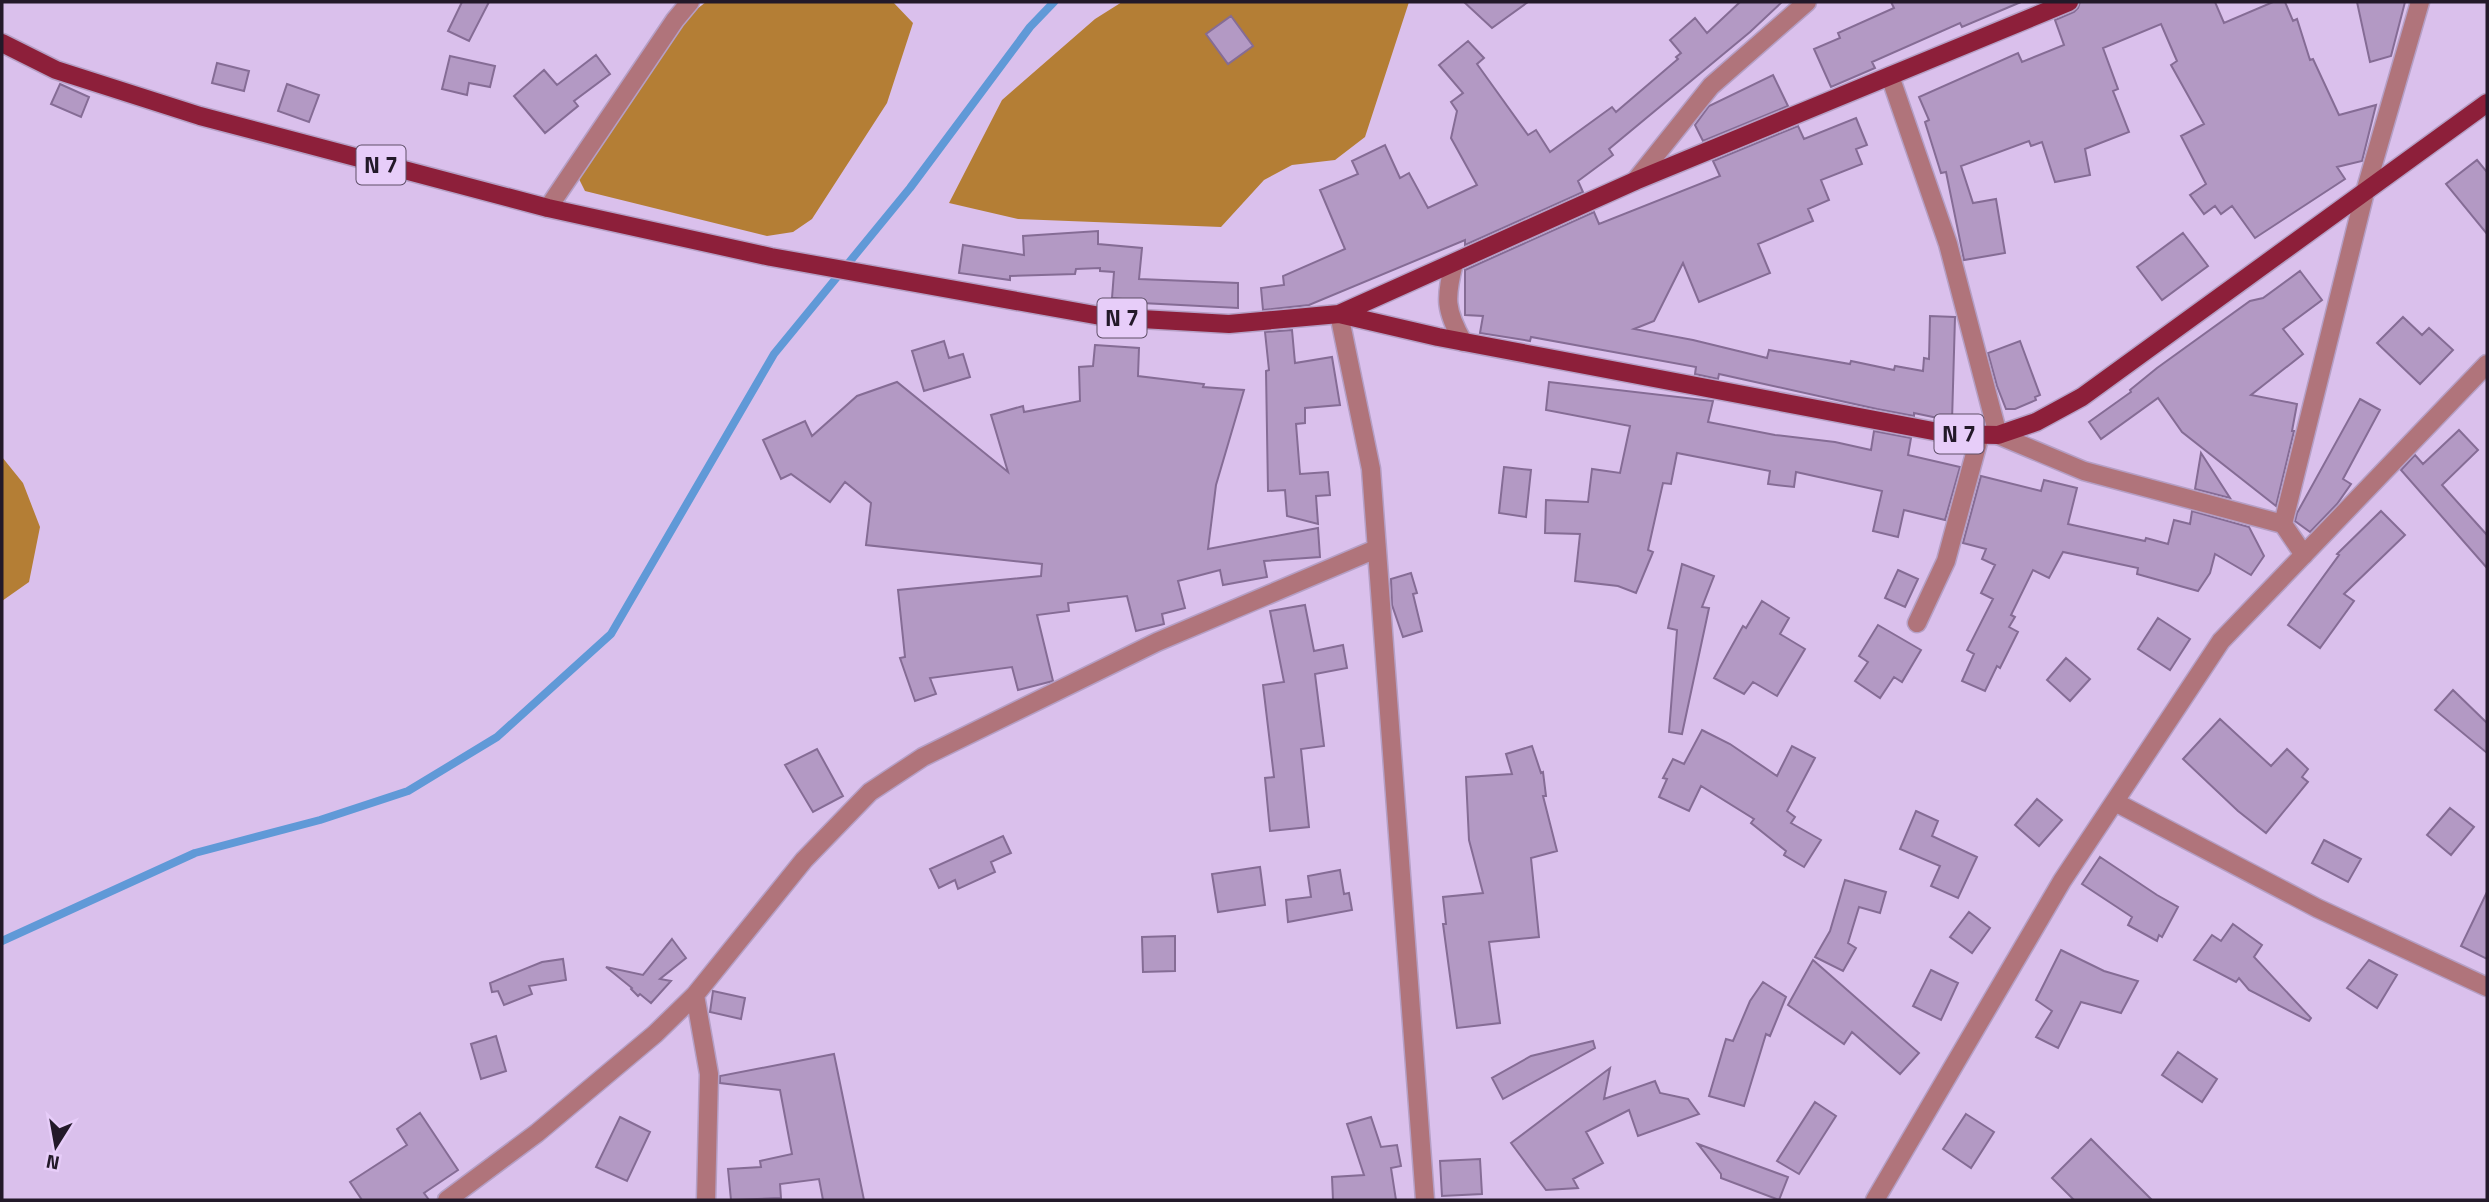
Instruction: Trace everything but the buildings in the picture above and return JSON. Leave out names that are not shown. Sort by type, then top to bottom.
[{"type":"main road","name":"N 7","points":[[1339,314],[1635,181],[2069,2]]},
{"type":"main road","name":"N 7","points":[[2,43],[56,70],[200,116],[548,208],[771,257],[1106,317],[1229,324],[1339,314],[1463,342],[1949,434],[1989,435],[2036,422],[2082,397],[2487,103]]},
{"type":"street","points":[[548,208],[675,20],[690,2]]},
{"type":"street","points":[[1635,181],[1712,86],[1807,2]]},
{"type":"street","points":[[2283,524],[2365,192],[2420,2]]},
{"type":"street","points":[[1889,76],[1948,244],[1989,435],[1946,561],[1917,623]]},
{"type":"street","points":[[1454,263],[1447,290],[1450,319],[1463,342]]},
{"type":"street","points":[[1339,314],[1371,469],[1425,1200]]},
{"type":"street","points":[[1875,1200],[2062,881],[2221,641],[2487,364]]},
{"type":"street","points":[[1989,435],[2084,471],[2283,524],[2304,555]]},
{"type":"street","points":[[447,1200],[548,1124],[655,1034],[695,995],[804,860],[870,792],[923,757],[1157,642],[1376,550]]},
{"type":"street","points":[[2115,802],[2317,908],[2487,987]]},
{"type":"street","points":[[695,995],[709,1074],[706,1200]]},
{"type":"shaded area","points":[[706,2],[893,2],[913,23],[887,103],[812,219],[793,232],[767,236],[585,191],[576,173],[593,140],[693,12]]},
{"type":"shaded area","points":[[1122,2],[1409,2],[1365,137],[1335,160],[1292,165],[1264,180],[1221,227],[1018,219],[949,203],[1002,100],[1095,19]]},
{"type":"shaded area","points":[[2,457],[23,483],[40,527],[29,582],[2,601]]},
{"type":"waterway","points":[[2,941],[195,853],[320,820],[408,791],[497,737],[611,634],[774,354],[910,188],[1030,27],[1054,2]]}]
